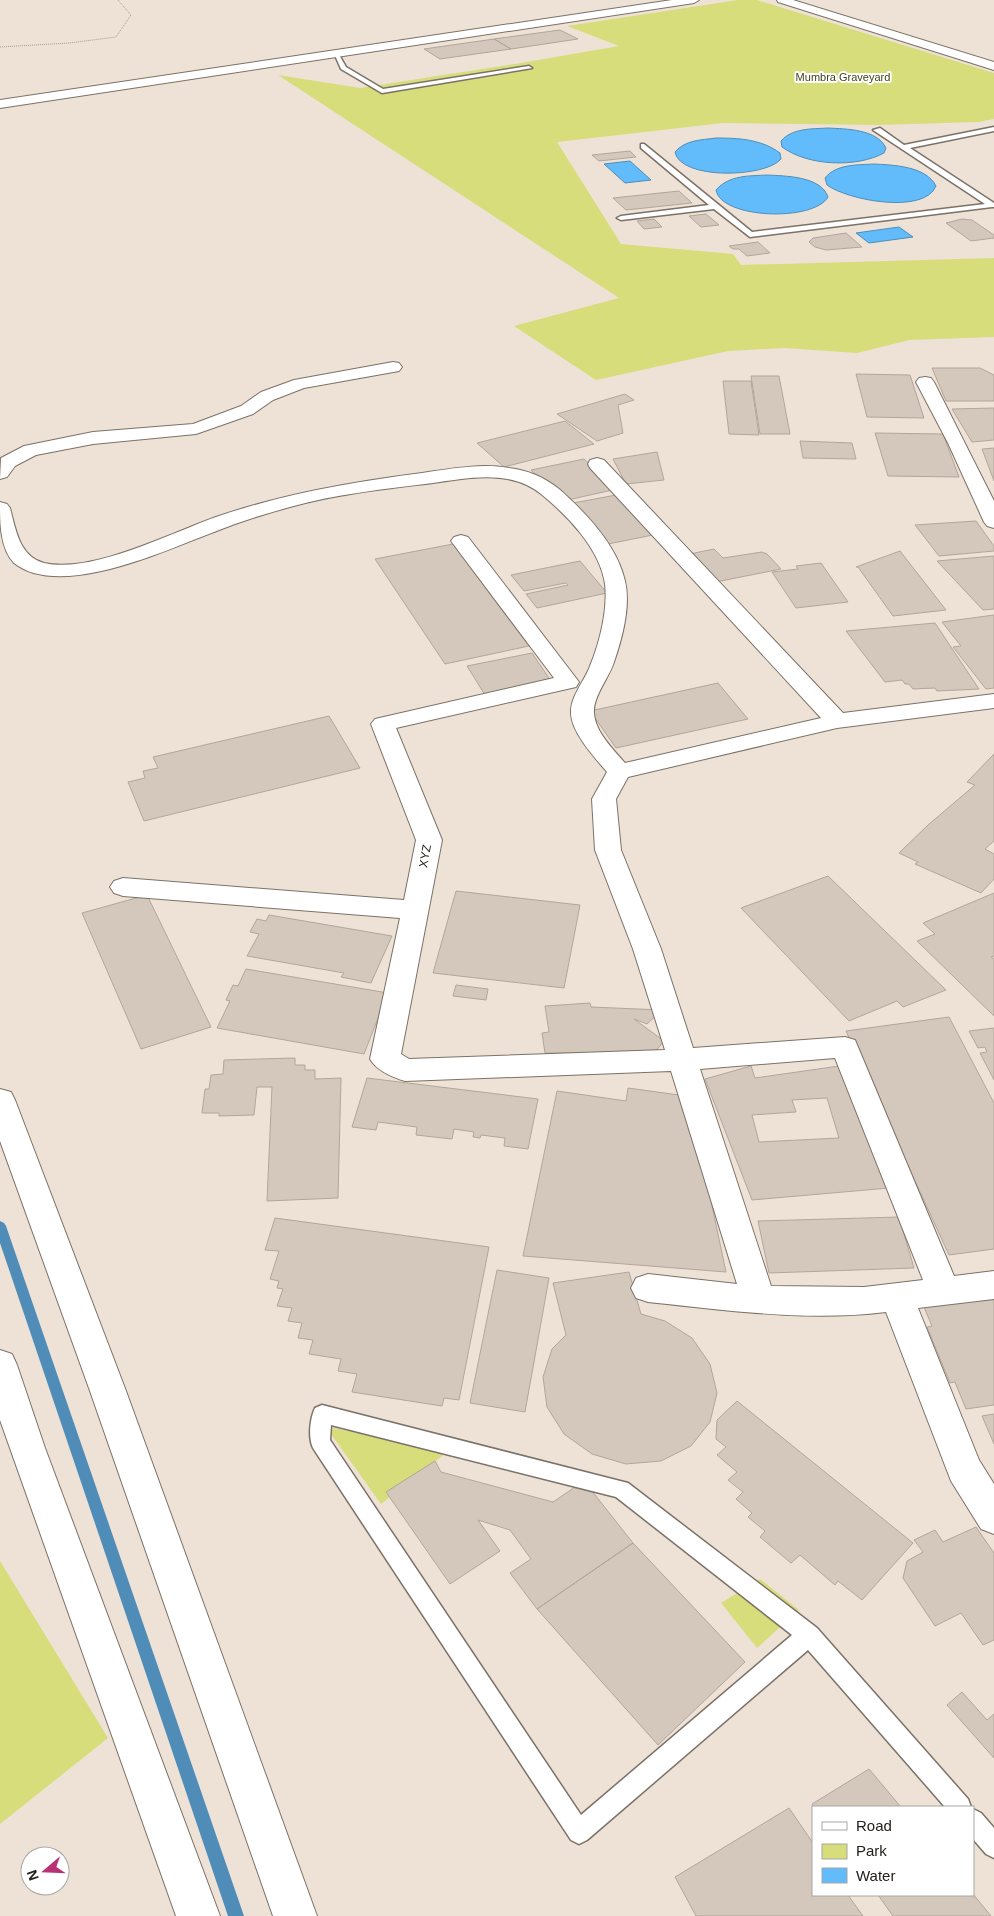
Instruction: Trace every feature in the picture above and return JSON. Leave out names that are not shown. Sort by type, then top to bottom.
[{"type":"street","points":[[0,94],[636,0]]},
{"type":"street","points":[[0,104],[694,0]]},
{"type":"street","points":[[782,0],[994,66]]},
{"type":"street","points":[[818,0],[929,34]]},
{"type":"street","points":[[0,473],[8,462],[31,450],[93,438],[196,429],[247,410],[267,396],[300,384],[393,367]]},
{"type":"street","points":[[925,382],[957,443],[994,522]]},
{"type":"street","points":[[597,464],[837,721]]},
{"type":"street","points":[[0,508],[10,546],[22,560],[43,569],[64,571],[146,553],[209,527],[281,504],[329,492],[372,485],[487,472],[525,478],[539,484],[567,508],[602,550],[613,576],[617,592],[607,653],[584,702],[582,716],[589,731],[619,772]]},
{"type":"street","name":"XYZ","points":[[461,541],[568,682],[383,724],[429,840],[385,1059],[405,1070],[682,1060]]},
{"type":"street","points":[[759,1300],[647,949],[608,850],[604,799],[619,772],[837,721],[994,701]]},
{"type":"street","points":[[123,886],[415,910]]},
{"type":"street","points":[[682,1060],[845,1047],[944,1291]]},
{"type":"street","points":[[0,1100],[108,1391],[295,1916]]},
{"type":"street","points":[[648,1288],[759,1300],[864,1301],[994,1285]]},
{"type":"street","points":[[897,1297],[964,1469],[994,1517]]},
{"type":"street","points":[[0,1365],[27,1448],[198,1916]]},
{"type":"lane","points":[[336,54],[343,68],[382,91],[529,68]]},
{"type":"lane","points":[[904,148],[994,128]]},
{"type":"lane","points":[[644,146],[750,235],[992,205],[877,130]]},
{"type":"lane","points":[[621,218],[716,206]]},
{"type":"lane","points":[[810,1635],[579,1832],[320,1442],[322,1414],[621,1489],[810,1635],[959,1806]]},
{"type":"lane","points":[[974,1823],[994,1846]]},
{"type":"path","points":[[0,47],[69,43],[116,37],[131,15],[118,0]]},
{"type":"green space","name":"Mumbra Graveyard","points":[[738,0],[757,0],[994,73],[994,119],[978,122],[879,125],[723,123],[557,142],[621,244],[733,254],[741,265],[994,258],[994,337],[909,340],[857,353],[785,348],[728,351],[596,380],[514,326],[619,298],[278,75],[360,88],[515,64],[619,46],[567,26]]},
{"type":"green space","points":[[326,1427],[451,1449],[381,1504]]},
{"type":"green space","points":[[0,1561],[108,1738],[0,1824]]},
{"type":"green space","points":[[760,1579],[799,1610],[757,1648],[721,1603]]},
{"type":"water","points":[[828,128],[860,131],[876,137],[886,148],[884,153],[873,158],[846,163],[832,163],[805,158],[782,147],[781,141],[796,131]]},
{"type":"water","points":[[716,138],[757,142],[773,148],[780,153],[781,159],[772,165],[742,173],[707,172],[691,168],[680,161],[675,152],[688,143]]},
{"type":"water","points":[[630,161],[651,180],[625,183],[604,164]]},
{"type":"water","points":[[874,164],[899,166],[917,171],[925,174],[936,186],[929,195],[917,200],[885,202],[851,196],[827,185],[825,178],[835,170],[847,166]]},
{"type":"water","points":[[767,175],[802,178],[818,185],[828,197],[819,205],[805,211],[769,214],[750,212],[734,207],[722,200],[716,190],[727,181],[733,179]]},
{"type":"water","points":[[899,227],[913,237],[869,243],[856,233]]},
{"type":"building","points":[[560,30],[578,39],[511,49],[494,39]]},
{"type":"building","points":[[494,39],[511,49],[440,59],[424,49]]},
{"type":"building","points":[[630,151],[636,157],[599,161],[592,155]]},
{"type":"building","points":[[679,191],[692,203],[626,210],[613,198]]},
{"type":"building","points":[[706,214],[719,225],[701,227],[689,216]]},
{"type":"building","points":[[654,219],[662,227],[644,229],[637,221]]},
{"type":"building","points":[[962,219],[972,220],[994,235],[994,238],[971,241],[946,223]]},
{"type":"building","points":[[846,233],[862,247],[826,250],[815,247],[809,242],[813,238]]},
{"type":"building","points":[[758,242],[770,253],[747,256],[739,249],[733,249],[729,246]]},
{"type":"building","points":[[932,368],[980,368],[994,375],[994,401],[946,401]]},
{"type":"building","points":[[856,374],[910,375],[924,418],[867,417]]},
{"type":"building","points":[[751,376],[779,376],[790,434],[760,434]]},
{"type":"building","points":[[723,381],[751,381],[759,435],[729,434]]},
{"type":"building","points":[[625,394],[634,400],[618,405],[623,433],[597,441],[557,414]]},
{"type":"building","points":[[994,408],[994,440],[972,442],[952,409]]},
{"type":"building","points":[[565,421],[594,444],[504,467],[477,443]]},
{"type":"building","points":[[875,433],[943,434],[959,477],[888,476]]},
{"type":"building","points":[[800,441],[852,443],[856,459],[803,458]]},
{"type":"building","points":[[994,448],[994,481],[982,449]]},
{"type":"building","points":[[657,452],[664,480],[626,484],[613,459]]},
{"type":"building","points":[[584,459],[617,489],[563,501],[531,470]]},
{"type":"building","points":[[616,495],[653,535],[603,545],[568,504]]},
{"type":"building","points":[[976,521],[994,546],[994,551],[939,556],[915,525]]},
{"type":"building","points":[[453,544],[529,646],[445,664],[375,559]]},
{"type":"building","points":[[714,549],[723,558],[762,552],[767,554],[781,569],[711,583],[685,555]]},
{"type":"building","points":[[900,551],[946,610],[893,616],[858,567],[856,567]]},
{"type":"building","points":[[994,556],[994,609],[983,610],[937,561]]},
{"type":"building","points":[[580,561],[607,593],[537,608],[526,594],[568,585],[566,583],[524,591],[511,575]]},
{"type":"building","points":[[821,563],[848,602],[796,608],[772,572],[798,569],[796,566]]},
{"type":"building","points":[[994,615],[994,688],[986,689],[953,647],[961,646],[942,622]]},
{"type":"building","points":[[935,623],[979,689],[937,691],[935,688],[913,689],[902,680],[885,682],[846,631]]},
{"type":"building","points":[[532,653],[551,681],[485,695],[467,666]]},
{"type":"building","points":[[718,683],[748,719],[616,748],[590,711]]},
{"type":"building","points":[[329,716],[360,768],[144,821],[128,782],[145,778],[143,771],[158,768],[153,757]]},
{"type":"building","points":[[994,754],[994,841],[985,849],[994,854],[994,879],[981,893],[915,864],[918,862],[899,853],[928,825],[975,785],[967,782]]},
{"type":"building","points":[[828,876],[946,990],[903,1007],[897,1001],[849,1021],[741,908]]},
{"type":"building","points":[[456,891],[580,905],[564,988],[433,973]]},
{"type":"building","points":[[994,893],[994,956],[991,957],[994,959],[994,1016],[917,941],[935,934],[923,923]]},
{"type":"building","points":[[147,895],[211,1027],[141,1049],[82,913]]},
{"type":"building","points":[[269,915],[392,936],[371,983],[341,977],[344,973],[247,956],[259,934],[250,932],[257,919],[266,921]]},
{"type":"building","points":[[246,969],[388,993],[364,1054],[217,1028],[230,1001],[226,1000],[233,985],[238,986]]},
{"type":"building","points":[[456,985],[488,989],[486,1000],[453,996]]},
{"type":"building","points":[[590,1003],[591,1007],[662,1010],[647,1024],[634,1019],[664,1041],[654,1053],[545,1053],[542,1033],[549,1032],[545,1006]]},
{"type":"building","points":[[949,1017],[994,1103],[994,1249],[949,1255],[846,1031]]},
{"type":"building","points":[[994,1028],[994,1080],[980,1053],[987,1052],[985,1047],[978,1048],[969,1031]]},
{"type":"building","points":[[295,1058],[295,1065],[305,1065],[305,1070],[315,1070],[315,1079],[341,1078],[338,1198],[267,1201],[272,1087],[257,1087],[254,1115],[219,1116],[219,1113],[202,1113],[205,1089],[209,1089],[211,1075],[223,1074],[224,1060]]},
{"type":"building","points":[[751,1066],[755,1078],[839,1066],[889,1188],[752,1200],[705,1079]],"holes":[[[827,1098],[839,1138],[759,1142],[752,1115],[796,1112],[792,1100]]]},
{"type":"building","points":[[367,1078],[538,1099],[528,1149],[504,1146],[505,1138],[481,1135],[480,1138],[473,1137],[474,1132],[454,1129],[452,1139],[416,1135],[417,1127],[378,1122],[376,1130],[352,1127]]},
{"type":"building","points":[[628,1088],[686,1096],[692,1111],[726,1272],[523,1256],[557,1091],[626,1101]]},
{"type":"building","points":[[899,1217],[914,1268],[769,1273],[758,1221]]},
{"type":"building","points":[[275,1218],[489,1247],[459,1400],[444,1398],[442,1406],[352,1392],[357,1374],[338,1371],[341,1359],[309,1354],[313,1340],[298,1338],[302,1323],[288,1321],[292,1308],[277,1306],[283,1289],[277,1288],[279,1281],[270,1279],[279,1251],[265,1250]]},
{"type":"building","points":[[497,1270],[549,1278],[525,1412],[470,1403]]},
{"type":"building","points":[[629,1272],[641,1314],[665,1321],[692,1338],[710,1364],[717,1393],[710,1422],[691,1446],[661,1461],[626,1464],[592,1454],[564,1434],[547,1407],[543,1377],[552,1349],[566,1335],[553,1283]]},
{"type":"building","points":[[994,1298],[994,1405],[966,1409],[955,1382],[950,1383],[927,1327],[932,1326],[921,1300]]},
{"type":"building","points":[[737,1401],[913,1543],[862,1600],[838,1581],[835,1585],[800,1555],[791,1563],[760,1537],[765,1531],[748,1517],[752,1513],[736,1499],[743,1492],[728,1480],[737,1472],[717,1455],[726,1447],[716,1439],[717,1420]]},
{"type":"building","points":[[994,1414],[994,1444],[982,1416]]},
{"type":"building","points":[[435,1461],[441,1472],[553,1502],[584,1481],[633,1543],[537,1609],[510,1573],[531,1559],[510,1530],[478,1520],[500,1551],[450,1584],[386,1492]]},
{"type":"building","points":[[976,1527],[994,1553],[994,1640],[983,1645],[961,1613],[935,1626],[903,1578],[907,1561],[923,1552],[914,1540],[935,1530],[943,1542]]},
{"type":"building","points":[[633,1543],[745,1662],[658,1745],[537,1609]]},
{"type":"building","points":[[962,1692],[987,1720],[994,1714],[994,1758],[947,1705]]},
{"type":"building","points":[[869,1769],[900,1806],[813,1806],[812,1804]]},
{"type":"building","points":[[789,1808],[812,1842],[812,1896],[849,1896],[863,1916],[696,1916],[675,1877]]},
{"type":"building","points":[[974,1895],[991,1916],[893,1916],[879,1896]]},
{"type":"waterway","points":[[0,1226],[236,1916]]}]
